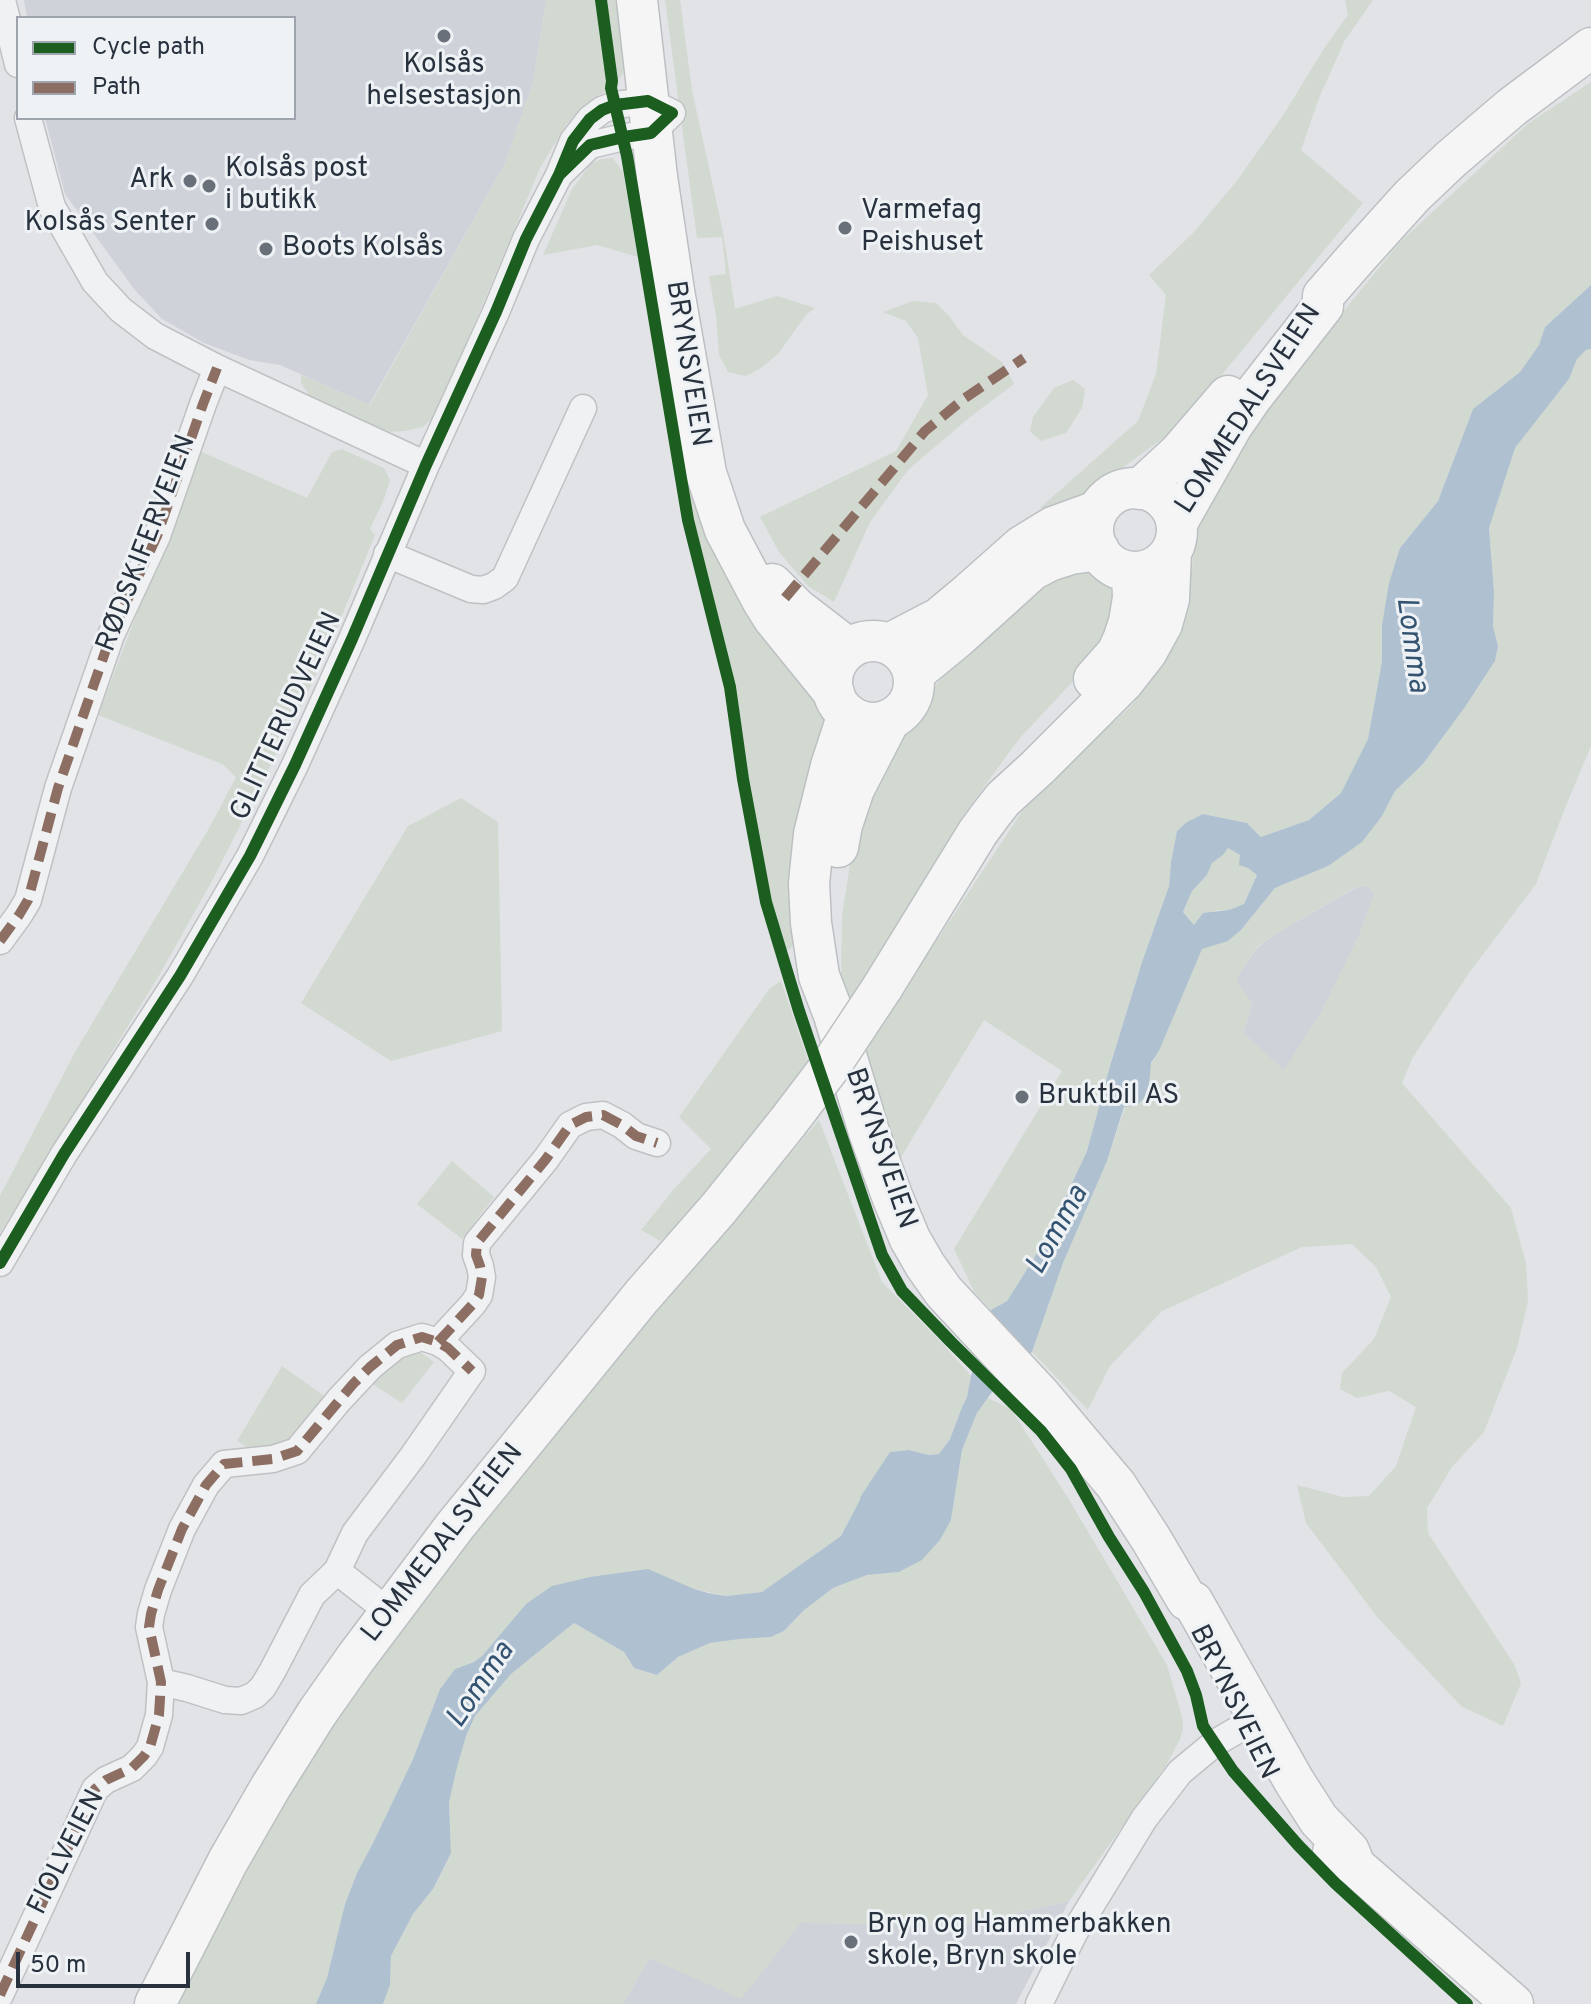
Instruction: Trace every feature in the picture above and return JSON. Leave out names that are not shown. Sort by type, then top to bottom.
[{"type":"main road","name":"BRYNSVEIEN","points":[[637,0],[736,520],[748,549],[769,581],[796,608],[848,648]]},
{"type":"main road","name":"BRYNSVEIEN","points":[[657,0],[657,116],[674,291],[703,461],[733,547],[762,600],[841,703],[831,766],[814,834],[809,883],[811,923],[819,976],[869,1132],[910,1239],[934,1279],[956,1306],[1042,1397],[1116,1485],[1187,1600],[1186,1608],[1223,1697],[1248,1723],[1256,1761],[1281,1799],[1337,1856],[1355,1866],[1513,2004]]},
{"type":"main road","name":"LOMMEDALSVEIEN","points":[[155,2004],[221,1874],[270,1788],[317,1713],[389,1612],[545,1414],[719,1208],[829,1068],[978,832],[1003,799],[1093,713],[1146,653],[1162,624],[1169,599],[1174,538],[1232,426],[1323,306],[1323,296],[1412,196],[1451,159],[1512,107],[1591,48]]},
{"type":"main road","name":"LOMMEDALSVEIEN","points":[[1140,489],[1179,453],[1312,297],[1323,296]]},
{"type":"main road","points":[[1140,489],[1159,495],[1167,502],[1175,515],[1174,538],[1162,564],[1149,571],[1132,573],[1116,568],[1104,559],[1094,540],[1093,526],[1097,511],[1106,499],[1119,491],[1140,489]]},
{"type":"main road","points":[[901,659],[939,618],[1022,546],[1053,527],[1097,511]]},
{"type":"main road","points":[[901,659],[958,637],[1032,570],[1071,554],[1099,550]]},
{"type":"main road","name":"LOMMEDALSVEIEN","points":[[1003,799],[1023,757],[1117,653],[1129,622],[1133,598],[1132,573]]},
{"type":"main road","points":[[870,641],[901,659],[913,694],[905,708],[890,719],[862,721],[841,703],[832,679],[835,667],[848,648],[870,641]]},
{"type":"main road","name":"BRYNSVEIEN","points":[[834,1015],[832,899],[842,825],[854,789],[890,719]]},
{"type":"street","points":[[2,0],[16,56]]},
{"type":"street","name":"GLITTERUDVEIEN","points":[[2,1254],[180,976],[250,856],[352,639],[526,239],[573,141],[590,119],[615,105],[657,116]]},
{"type":"street","points":[[29,120],[52,207],[95,282],[121,310],[155,336],[217,368],[426,465]]},
{"type":"street","name":"RØDSKIFERVEIEN","points":[[0,941],[28,900],[58,788],[111,635],[157,536],[217,368]]},
{"type":"street","points":[[387,554],[471,589],[483,590],[505,578],[583,408]]},
{"type":"street","points":[[161,1682],[225,1700],[241,1701],[255,1695],[263,1687],[312,1595],[337,1571],[355,1533],[472,1371],[438,1342],[479,1295],[482,1277],[476,1255],[477,1243],[570,1125],[586,1117],[603,1115],[636,1136],[657,1143]]},
{"type":"street","name":"FIOLVEIEN","points":[[0,1995],[95,1789],[132,1768],[150,1747],[159,1715],[161,1682],[149,1627],[151,1614],[182,1529],[206,1485],[224,1464],[273,1459],[297,1451],[353,1384],[397,1345],[422,1337],[438,1342]]},
{"type":"street","points":[[337,1571],[389,1612]]},
{"type":"street","points":[[1039,2004],[1074,1933],[1144,1819],[1180,1772],[1215,1743],[1248,1723]]},
{"type":"shaded area","points":[[24,0],[546,0],[533,83],[505,164],[369,405],[280,365],[249,360],[204,343],[162,319],[134,289],[65,194],[46,120],[296,120],[296,16],[27,16]]},
{"type":"shaded area","points":[[546,0],[619,0],[627,58],[622,75],[567,124],[541,166],[436,415],[423,427],[386,432],[310,396],[301,383],[301,375],[370,405],[505,164],[533,83]]},
{"type":"shaded area","points":[[665,0],[680,0],[692,90],[723,232],[735,309],[777,296],[815,308],[806,315],[778,354],[746,376],[728,372],[719,355],[709,276],[726,274],[722,237],[697,238]]},
{"type":"shaded area","points":[[1345,0],[1373,0],[1345,40],[1319,98],[1301,150],[1363,203],[1179,427],[1058,510],[1040,508],[1138,421],[1156,374],[1166,295],[1149,275],[1193,233],[1236,182],[1348,15]]},
{"type":"shaded area","points":[[1591,82],[1591,285],[1545,327],[1539,345],[1520,372],[1473,409],[1438,501],[1400,548],[1382,625],[1382,661],[1368,739],[1341,793],[1309,820],[1261,837],[1247,823],[1203,814],[1177,831],[1169,886],[1142,962],[1087,1151],[1046,1239],[1007,1301],[991,1310],[975,1293],[954,1249],[1062,1071],[984,1020],[895,1167],[857,1061],[1033,795],[1132,705],[1181,635],[1198,528],[1264,409],[1400,242],[1529,123]]},
{"type":"shaded area","points":[[613,158],[623,172],[638,257],[597,245],[543,255],[572,189],[591,164]]},
{"type":"shaded area","points":[[635,166],[643,170],[678,367],[816,696],[824,723],[796,943],[784,954],[765,880],[733,682],[691,515]]},
{"type":"shaded area","points":[[913,301],[936,303],[963,335],[1002,362],[1014,384],[908,470],[870,522],[834,602],[808,586],[779,552],[760,517],[896,451],[928,395],[918,338],[906,321],[883,312]]},
{"type":"shaded area","points":[[1591,349],[1591,746],[1536,884],[1469,973],[1413,1057],[1402,1083],[1511,1208],[1526,1263],[1528,1301],[1517,1348],[1484,1432],[1452,1467],[1427,1508],[1428,1533],[1514,1664],[1521,1683],[1503,1726],[1461,1706],[1378,1618],[1306,1523],[1297,1485],[1343,1497],[1369,1496],[1396,1466],[1416,1407],[1389,1391],[1357,1398],[1340,1389],[1342,1373],[1374,1339],[1391,1297],[1376,1267],[1352,1244],[1302,1247],[1162,1311],[1110,1366],[1088,1410],[1032,1352],[1063,1263],[1107,1161],[1125,1107],[1159,1051],[1202,948],[1228,941],[1241,930],[1275,888],[1328,866],[1382,816],[1395,791],[1423,764],[1495,661],[1498,646],[1493,626],[1494,591],[1489,528],[1515,448],[1569,379],[1577,359]],"holes":[[[1369,886],[1374,895],[1359,936],[1322,1011],[1284,1070],[1243,1033],[1252,1004],[1236,979],[1257,947],[1275,934],[1356,887]]]},
{"type":"shaded area","points":[[1073,380],[1085,389],[1082,408],[1066,433],[1041,441],[1030,431],[1033,417],[1054,388]]},
{"type":"shaded area","points":[[195,449],[307,498],[332,452],[342,449],[384,468],[390,480],[370,529],[375,535],[324,659],[213,879],[160,974],[0,1233],[0,1196],[75,1052],[211,825],[236,777],[222,764],[98,715],[156,564]]},
{"type":"shaded area","points":[[1088,569],[1102,575],[1110,588],[1116,623],[1077,677],[1019,739],[962,817],[848,1007],[841,976],[842,916],[855,832],[886,754],[948,669],[1050,576]]},
{"type":"shaded area","points":[[461,798],[498,822],[502,1031],[391,1061],[301,1003],[408,826]]},
{"type":"shaded area","points":[[1228,848],[1240,855],[1257,875],[1244,904],[1229,910],[1217,910],[1194,925],[1183,912],[1192,891],[1207,875],[1212,863]]},
{"type":"shaded area","points":[[1368,885],[1374,895],[1359,936],[1322,1011],[1284,1071],[1243,1033],[1252,1004],[1235,979],[1257,948],[1275,934],[1357,887]]},
{"type":"shaded area","points":[[781,981],[810,1066],[692,1213],[660,1241],[641,1230],[711,1149],[679,1117],[770,988]]},
{"type":"shaded area","points":[[819,1120],[882,1282],[971,1376],[967,1397],[950,1439],[939,1454],[909,1450],[890,1452],[841,1536],[762,1592],[726,1596],[694,1589],[526,1604],[482,1656],[455,1669],[440,1689],[413,1759],[357,1873],[345,1904],[327,1978],[316,2004],[175,2004],[233,1890],[312,1753],[455,1550]]},
{"type":"shaded area","points":[[452,1161],[494,1197],[462,1239],[417,1204]]},
{"type":"shaded area","points":[[414,1348],[434,1362],[402,1403],[371,1383],[377,1373]]},
{"type":"shaded area","points":[[282,1366],[327,1398],[290,1445],[252,1450],[237,1441]]},
{"type":"shaded area","points":[[988,1398],[1011,1409],[1068,1498],[1167,1665],[1182,1717],[1180,1739],[1167,1764],[1069,1901],[957,1926],[801,1923],[741,1999],[649,1958],[623,2004],[383,2004],[390,1985],[391,1956],[413,1914],[433,1889],[451,1853],[449,1803],[466,1736],[475,1716],[511,1674],[574,1623],[624,1652],[634,1668],[657,1675],[678,1657],[710,1643],[771,1637],[784,1631],[803,1611],[833,1588],[867,1575],[899,1572],[922,1560],[940,1540],[951,1520],[962,1450],[977,1413]]},
{"type":"shaded area","name":"Bryn og Hammerbakken skole, Bryn skole","points":[[686,1866],[957,1926],[1069,1901],[1016,2004],[623,2004],[649,1958]]},
{"type":"water","name":"Lomma","points":[[1591,285],[1591,349],[1577,359],[1569,379],[1515,448],[1489,528],[1494,591],[1493,626],[1498,646],[1495,661],[1423,764],[1395,791],[1382,816],[1362,842],[1328,866],[1275,888],[1241,930],[1228,941],[1202,949],[1159,1051],[1151,1063],[1148,1094],[1137,1105],[1124,1107],[1107,1161],[1063,1263],[1032,1352],[1000,1381],[977,1413],[962,1450],[951,1520],[940,1540],[922,1560],[899,1572],[867,1575],[833,1588],[803,1611],[784,1631],[771,1637],[710,1643],[678,1657],[657,1675],[634,1668],[624,1652],[574,1623],[511,1674],[475,1716],[466,1736],[449,1803],[451,1853],[433,1889],[413,1914],[391,1956],[390,1985],[383,2004],[316,2004],[327,1978],[345,1904],[357,1873],[413,1759],[440,1689],[455,1669],[482,1656],[526,1604],[552,1586],[648,1569],[708,1593],[726,1596],[762,1592],[841,1536],[859,1499],[890,1452],[909,1450],[939,1454],[950,1439],[967,1397],[991,1310],[1007,1301],[1046,1239],[1087,1151],[1142,962],[1169,886],[1177,831],[1203,814],[1247,823],[1261,837],[1309,820],[1341,793],[1368,739],[1382,661],[1382,625],[1389,583],[1400,548],[1438,501],[1473,409],[1520,372],[1539,345],[1545,327]],"holes":[[[1228,848],[1240,855],[1239,865],[1257,875],[1244,904],[1229,910],[1203,913],[1194,925],[1183,912],[1192,891],[1207,875],[1212,863]]]},
{"type":"marked path","points":[[785,598],[925,431],[965,398],[1024,358]]},
{"type":"marked path","points":[[0,941],[28,900],[58,788],[111,635],[157,536],[217,368]]},
{"type":"marked path","points":[[438,1342],[479,1295],[482,1277],[476,1255],[477,1243],[570,1125],[586,1117],[603,1115],[636,1136],[657,1143]]},
{"type":"marked path","points":[[0,1995],[95,1789],[132,1768],[150,1747],[159,1715],[161,1682],[149,1627],[151,1614],[182,1529],[206,1485],[224,1464],[273,1459],[297,1451],[353,1384],[397,1345],[422,1337],[438,1342],[472,1371]]},
{"type":"cycle path","points":[[601,0],[611,88],[627,156],[688,520],[730,687],[766,902],[799,1011],[882,1255],[902,1291],[1041,1431],[1071,1469],[1187,1671],[1203,1726],[1233,1771],[1335,1883],[1467,2004]]},
{"type":"cycle path","points":[[0,1263],[64,1154],[180,976],[250,856],[352,639],[526,239],[573,141],[590,119],[615,105],[648,101],[672,113],[651,133],[590,145],[559,175]]},
{"type":"place","name":"Kolsås helsestasjon","points":[[444,36]]},
{"type":"place","name":"Ark","points":[[190,181]]},
{"type":"place","name":"Kolsås post i butikk","points":[[209,186]]},
{"type":"place","name":"Kolsås Senter","points":[[212,224]]},
{"type":"place","name":"Varmefag Peishuset","points":[[845,228]]},
{"type":"place","name":"Boots Kolsås","points":[[266,249]]},
{"type":"place","name":"Bruktbil AS","points":[[1022,1097]]},
{"type":"place","name":"Bryn og Hammerbakken skole, Bryn skole","points":[[851,1942]]}]
